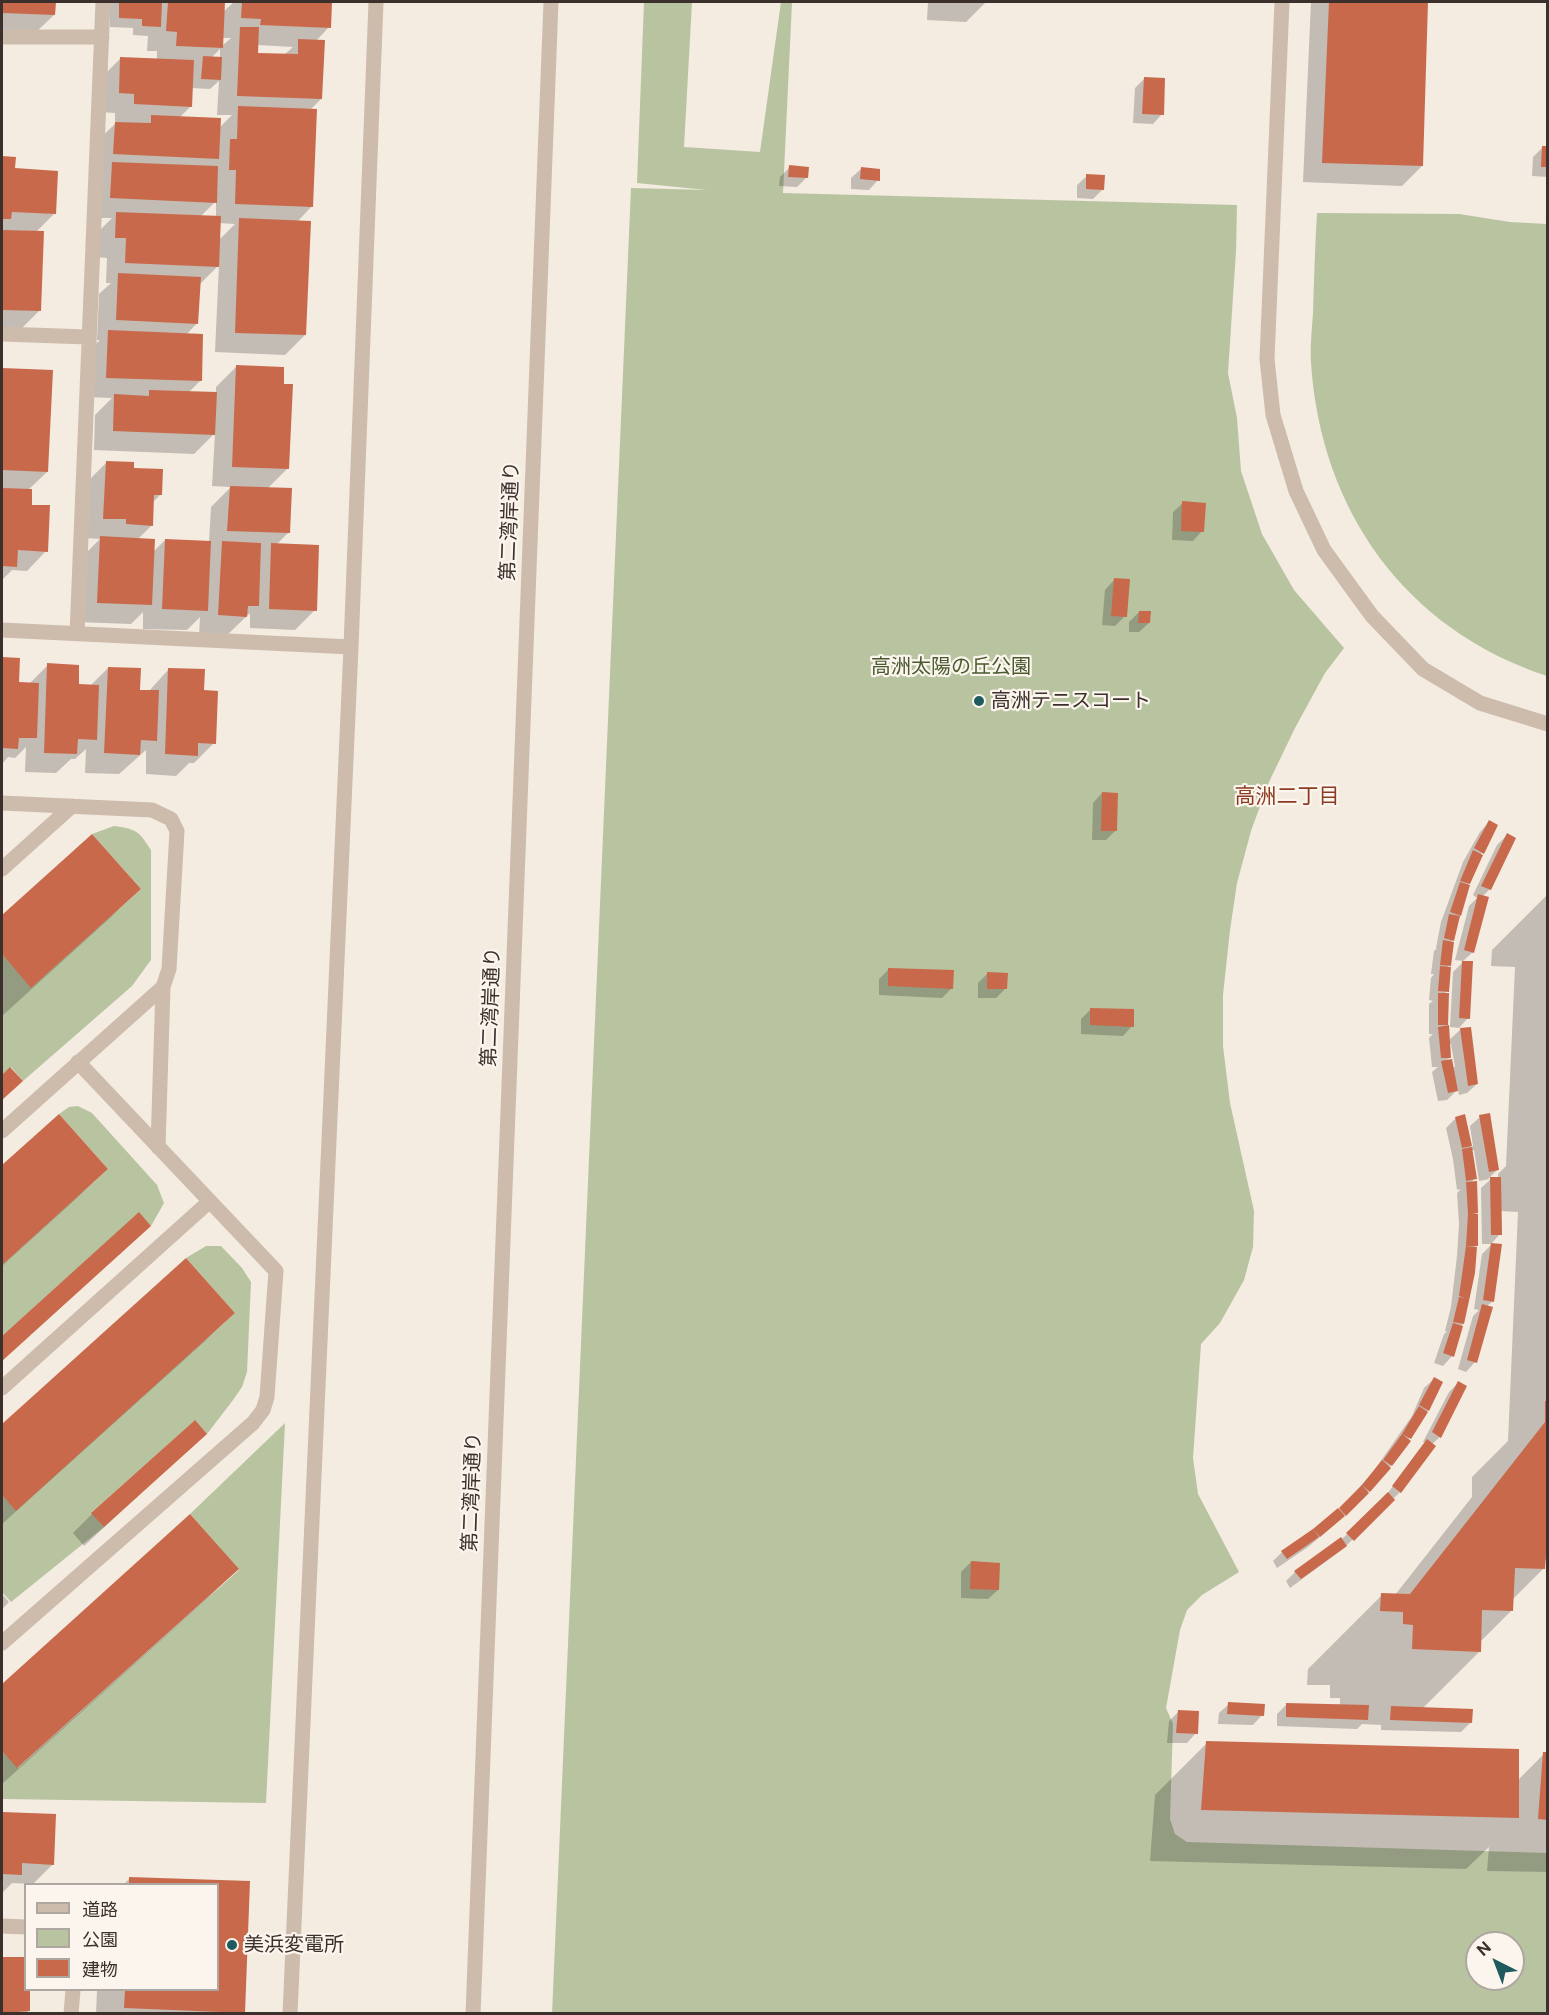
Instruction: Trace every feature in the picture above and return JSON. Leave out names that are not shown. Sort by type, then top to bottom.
[{"type":"street","points":[[77,634],[104,2]]},
{"type":"street","points":[[290,2013],[351,647],[376,2]]},
{"type":"street","name":"第二湾岸通り","points":[[473,2013],[551,2]]},
{"type":"street","points":[[1282,2],[1267,359],[1273,415],[1296,491],[1324,550],[1372,616],[1423,669],[1480,703],[1548,724]]},
{"type":"street","points":[[2,37],[102,37]]},
{"type":"street","points":[[2,334],[88,338]]},
{"type":"street","points":[[2,630],[351,647]]},
{"type":"street","points":[[2,803],[152,810],[171,819],[177,831],[169,969],[163,987],[158,1147]]},
{"type":"street","points":[[2,869],[72,806]]},
{"type":"street","points":[[2,1131],[163,987]]},
{"type":"street","points":[[2,1643],[253,1423],[263,1410],[267,1397],[276,1271],[78,1062]]},
{"type":"street","points":[[2,1388],[210,1201]]},
{"type":"street","points":[[2,1926],[24,1927]]},
{"type":"street","points":[[71,2013],[73,1991]]},
{"type":"green space","name":"高洲太陽の丘公園","points":[[644,2],[692,2],[684,147],[760,152],[781,2],[792,2],[783,193],[1237,205],[1228,373],[1237,418],[1241,471],[1262,534],[1294,590],[1344,648],[1325,673],[1269,782],[1251,831],[1237,883],[1230,930],[1223,995],[1223,1046],[1230,1103],[1254,1211],[1253,1247],[1244,1280],[1220,1323],[1201,1344],[1193,1458],[1198,1494],[1239,1572],[1202,1595],[1187,1610],[1180,1630],[1166,1708],[1173,1724],[1170,1819],[1175,1834],[1187,1842],[1547,1853],[1547,2013],[552,2014],[631,188],[707,190],[637,183]]},
{"type":"green space","points":[[1317,213],[1459,214],[1510,222],[1547,224],[1547,676],[1496,655],[1452,628],[1413,595],[1380,557],[1353,515],[1332,468],[1318,417],[1311,363]]},
{"type":"green space","points":[[114,826],[136,832],[151,850],[151,960],[132,986],[23,1081],[11,1067],[2,1075],[2,954],[32,987],[141,889],[92,834]]},
{"type":"green space","points":[[78,1106],[92,1113],[157,1185],[164,1203],[151,1226],[139,1213],[2,1336],[2,1265],[108,1169],[59,1114],[69,1107]]},
{"type":"green space","points":[[206,1246],[221,1246],[242,1268],[251,1282],[247,1372],[242,1387],[207,1434],[194,1421],[92,1512],[104,1527],[11,1602],[2,1592],[2,1495],[16,1510],[235,1313],[186,1258]]},
{"type":"green space","points":[[285,1423],[266,1803],[2,1799],[2,1751],[18,1768],[239,1570],[190,1514]]},
{"type":"building","points":[[2,2],[56,2],[55,15],[2,13]]},
{"type":"building","points":[[119,2],[162,2],[161,27],[142,26],[142,19],[119,18]]},
{"type":"building","points":[[168,2],[225,2],[223,48],[176,46],[177,32],[166,31]]},
{"type":"building","points":[[242,2],[332,2],[331,28],[260,25],[261,19],[241,18]]},
{"type":"building","points":[[1329,2],[1428,2],[1423,166],[1322,163]]},
{"type":"building","points":[[240,27],[259,27],[258,53],[298,54],[298,39],[325,40],[322,99],[237,96]]},
{"type":"building","points":[[203,56],[222,57],[221,80],[201,79]]},
{"type":"building","points":[[120,57],[194,60],[192,107],[134,104],[134,94],[119,93]]},
{"type":"building","points":[[1144,77],[1165,78],[1164,115],[1142,114]]},
{"type":"building","points":[[238,106],[317,109],[313,207],[235,204],[236,170],[229,170],[230,139],[237,139]]},
{"type":"building","points":[[151,115],[221,118],[219,159],[113,154],[115,122],[151,123]]},
{"type":"building","points":[[1542,146],[1548,146],[1548,167],[1541,167]]},
{"type":"building","points":[[2,156],[16,157],[15,168],[58,171],[56,214],[12,212],[11,219],[2,219]]},
{"type":"building","points":[[112,162],[218,166],[217,203],[110,198]]},
{"type":"building","points":[[789,165],[809,167],[808,178],[788,177]]},
{"type":"building","points":[[861,167],[880,169],[880,181],[860,179]]},
{"type":"building","points":[[1086,174],[1105,175],[1104,190],[1086,189]]},
{"type":"building","points":[[116,212],[221,216],[219,267],[125,263],[126,238],[115,238]]},
{"type":"building","points":[[239,218],[311,221],[306,335],[235,333]]},
{"type":"building","points":[[2,230],[44,231],[41,311],[2,310]]},
{"type":"building","points":[[118,273],[201,277],[198,324],[116,320]]},
{"type":"building","points":[[108,330],[203,334],[202,381],[106,378]]},
{"type":"building","points":[[236,365],[284,367],[284,384],[293,384],[289,469],[232,467]]},
{"type":"building","points":[[2,368],[53,370],[48,472],[2,470]]},
{"type":"building","points":[[149,390],[217,392],[215,435],[113,431],[114,394],[149,396]]},
{"type":"building","points":[[106,461],[134,462],[134,468],[163,469],[162,495],[154,495],[153,526],[126,524],[126,519],[103,519]]},
{"type":"building","points":[[230,486],[292,488],[290,533],[227,531]]},
{"type":"building","points":[[2,488],[32,489],[32,505],[50,505],[48,552],[18,550],[17,567],[2,566]]},
{"type":"building","points":[[1182,501],[1206,503],[1204,532],[1181,531]]},
{"type":"building","points":[[100,536],[155,539],[152,605],[97,603]]},
{"type":"building","points":[[165,539],[211,541],[208,611],[162,609]]},
{"type":"building","points":[[222,541],[261,543],[259,606],[248,606],[247,617],[218,615]]},
{"type":"building","points":[[271,543],[319,545],[317,611],[269,609]]},
{"type":"building","points":[[1114,578],[1130,579],[1127,617],[1111,616]]},
{"type":"building","points":[[1139,611],[1151,611],[1150,623],[1138,623]]},
{"type":"building","points":[[2,657],[20,658],[19,682],[39,683],[37,738],[19,738],[18,749],[2,748]]},
{"type":"building","points":[[47,663],[79,665],[79,684],[99,685],[97,740],[78,739],[77,754],[44,753]]},
{"type":"building","points":[[108,667],[141,668],[140,690],[159,690],[157,741],[141,740],[140,755],[104,753]]},
{"type":"building","points":[[168,668],[205,669],[204,690],[218,691],[216,744],[198,743],[198,756],[165,754]]},
{"type":"building","points":[[1102,792],[1118,793],[1117,831],[1101,831]]},
{"type":"building","points":[[1489,820],[1498,825],[1484,854],[1474,848]]},
{"type":"building","points":[[1507,833],[1516,838],[1491,890],[1481,886]]},
{"type":"building","points":[[92,834],[141,889],[31,988],[2,954],[2,915]]},
{"type":"building","points":[[1473,850],[1483,855],[1470,884],[1460,881]]},
{"type":"building","points":[[1460,882],[1470,885],[1461,916],[1450,912]]},
{"type":"building","points":[[1478,894],[1489,897],[1474,953],[1464,950]]},
{"type":"building","points":[[1449,914],[1460,916],[1454,941],[1444,938]]},
{"type":"building","points":[[1443,940],[1454,942],[1451,966],[1440,965]]},
{"type":"building","points":[[1462,961],[1473,961],[1470,1019],[1459,1018]]},
{"type":"building","points":[[1440,966],[1451,967],[1449,992],[1438,991]]},
{"type":"building","points":[[888,968],[954,970],[953,989],[888,986]]},
{"type":"building","points":[[987,972],[1008,973],[1007,989],[987,989]]},
{"type":"building","points":[[1438,993],[1449,993],[1448,1025],[1438,1025]]},
{"type":"building","points":[[1090,1008],[1134,1009],[1134,1027],[1090,1025]]},
{"type":"building","points":[[1449,1025],[1451,1058],[1441,1058],[1438,1027]]},
{"type":"building","points":[[1471,1027],[1478,1084],[1468,1086],[1460,1028]]},
{"type":"building","points":[[1452,1059],[1458,1091],[1448,1093],[1441,1061]]},
{"type":"building","points":[[10,1067],[23,1081],[2,1100],[2,1075]]},
{"type":"building","points":[[1490,1113],[1499,1170],[1489,1172],[1479,1115]]},
{"type":"building","points":[[59,1114],[108,1169],[2,1265],[2,1165]]},
{"type":"building","points":[[1465,1114],[1472,1146],[1462,1148],[1455,1117]]},
{"type":"building","points":[[1472,1147],[1477,1179],[1466,1181],[1462,1149]]},
{"type":"building","points":[[1490,1177],[1501,1177],[1502,1235],[1491,1235]]},
{"type":"building","points":[[1477,1181],[1478,1213],[1472,1213],[1478,1214],[1478,1246],[1466,1246],[1468,1214],[1466,1182]]},
{"type":"building","points":[[139,1212],[151,1226],[2,1361],[2,1336]]},
{"type":"building","points":[[1491,1243],[1502,1244],[1494,1302],[1483,1300]]},
{"type":"building","points":[[1466,1246],[1477,1247],[1475,1273],[1464,1324],[1453,1322],[1459,1297],[1465,1298],[1459,1296]]},
{"type":"building","points":[[186,1258],[235,1313],[16,1511],[2,1495],[2,1424]]},
{"type":"building","points":[[1482,1304],[1493,1307],[1477,1363],[1467,1360]]},
{"type":"building","points":[[1453,1323],[1463,1326],[1454,1357],[1443,1353]]},
{"type":"building","points":[[1434,1377],[1443,1382],[1429,1411],[1419,1405]]},
{"type":"building","points":[[1458,1381],[1467,1386],[1441,1438],[1432,1432]]},
{"type":"building","points":[[1545,1401],[1548,1401],[1548,1526],[1545,1569],[1515,1568],[1513,1611],[1482,1610],[1481,1652],[1412,1649],[1413,1625],[1403,1624],[1403,1612],[1380,1611],[1381,1593],[1410,1594],[1545,1422]]},
{"type":"building","points":[[1419,1406],[1428,1412],[1411,1439],[1402,1434]]},
{"type":"building","points":[[195,1420],[207,1434],[104,1527],[91,1513]]},
{"type":"building","points":[[1402,1434],[1411,1441],[1392,1466],[1383,1460]]},
{"type":"building","points":[[1427,1439],[1436,1446],[1401,1493],[1392,1486]]},
{"type":"building","points":[[1382,1460],[1391,1468],[1370,1492],[1362,1485]]},
{"type":"building","points":[[1362,1485],[1369,1493],[1346,1516],[1339,1508]]},
{"type":"building","points":[[1388,1492],[1395,1500],[1354,1541],[1346,1533]]},
{"type":"building","points":[[1338,1508],[1345,1516],[1320,1537],[1313,1529]]},
{"type":"building","points":[[190,1514],[239,1569],[17,1768],[2,1751],[2,1684]]},
{"type":"building","points":[[1313,1529],[1319,1537],[1287,1559],[1281,1551]]},
{"type":"building","points":[[1341,1537],[1347,1546],[1301,1579],[1294,1571]]},
{"type":"building","points":[[971,1561],[1000,1563],[999,1590],[970,1589]]},
{"type":"building","points":[[1228,1702],[1265,1704],[1264,1716],[1227,1714]]},
{"type":"building","points":[[1286,1703],[1369,1705],[1368,1720],[1286,1717]]},
{"type":"building","points":[[1391,1706],[1473,1709],[1472,1723],[1390,1720]]},
{"type":"building","points":[[1178,1710],[1199,1711],[1198,1734],[1176,1733]]},
{"type":"building","points":[[1206,1741],[1519,1749],[1519,1818],[1201,1810]]},
{"type":"building","points":[[1543,1752],[1548,1752],[1548,1820],[1538,1819]]},
{"type":"building","points":[[2,1812],[56,1814],[54,1865],[22,1863],[22,1875],[2,1874]]},
{"type":"building","name":"美浜変電所","points":[[129,1877],[250,1881],[245,2013],[124,2008],[125,1991],[219,1991],[219,1883],[129,1883]]},
{"type":"building","points":[[2,1957],[24,1957],[24,1991],[30,1991],[30,2011],[2,2013]]},
{"type":"place","name":"高洲テニスコート","points":[[979,701]]},
{"type":"place","name":"美浜変電所","points":[[232,1945]]},
{"type":"district","name":"高洲二丁目","points":[[1287,797]]}]
